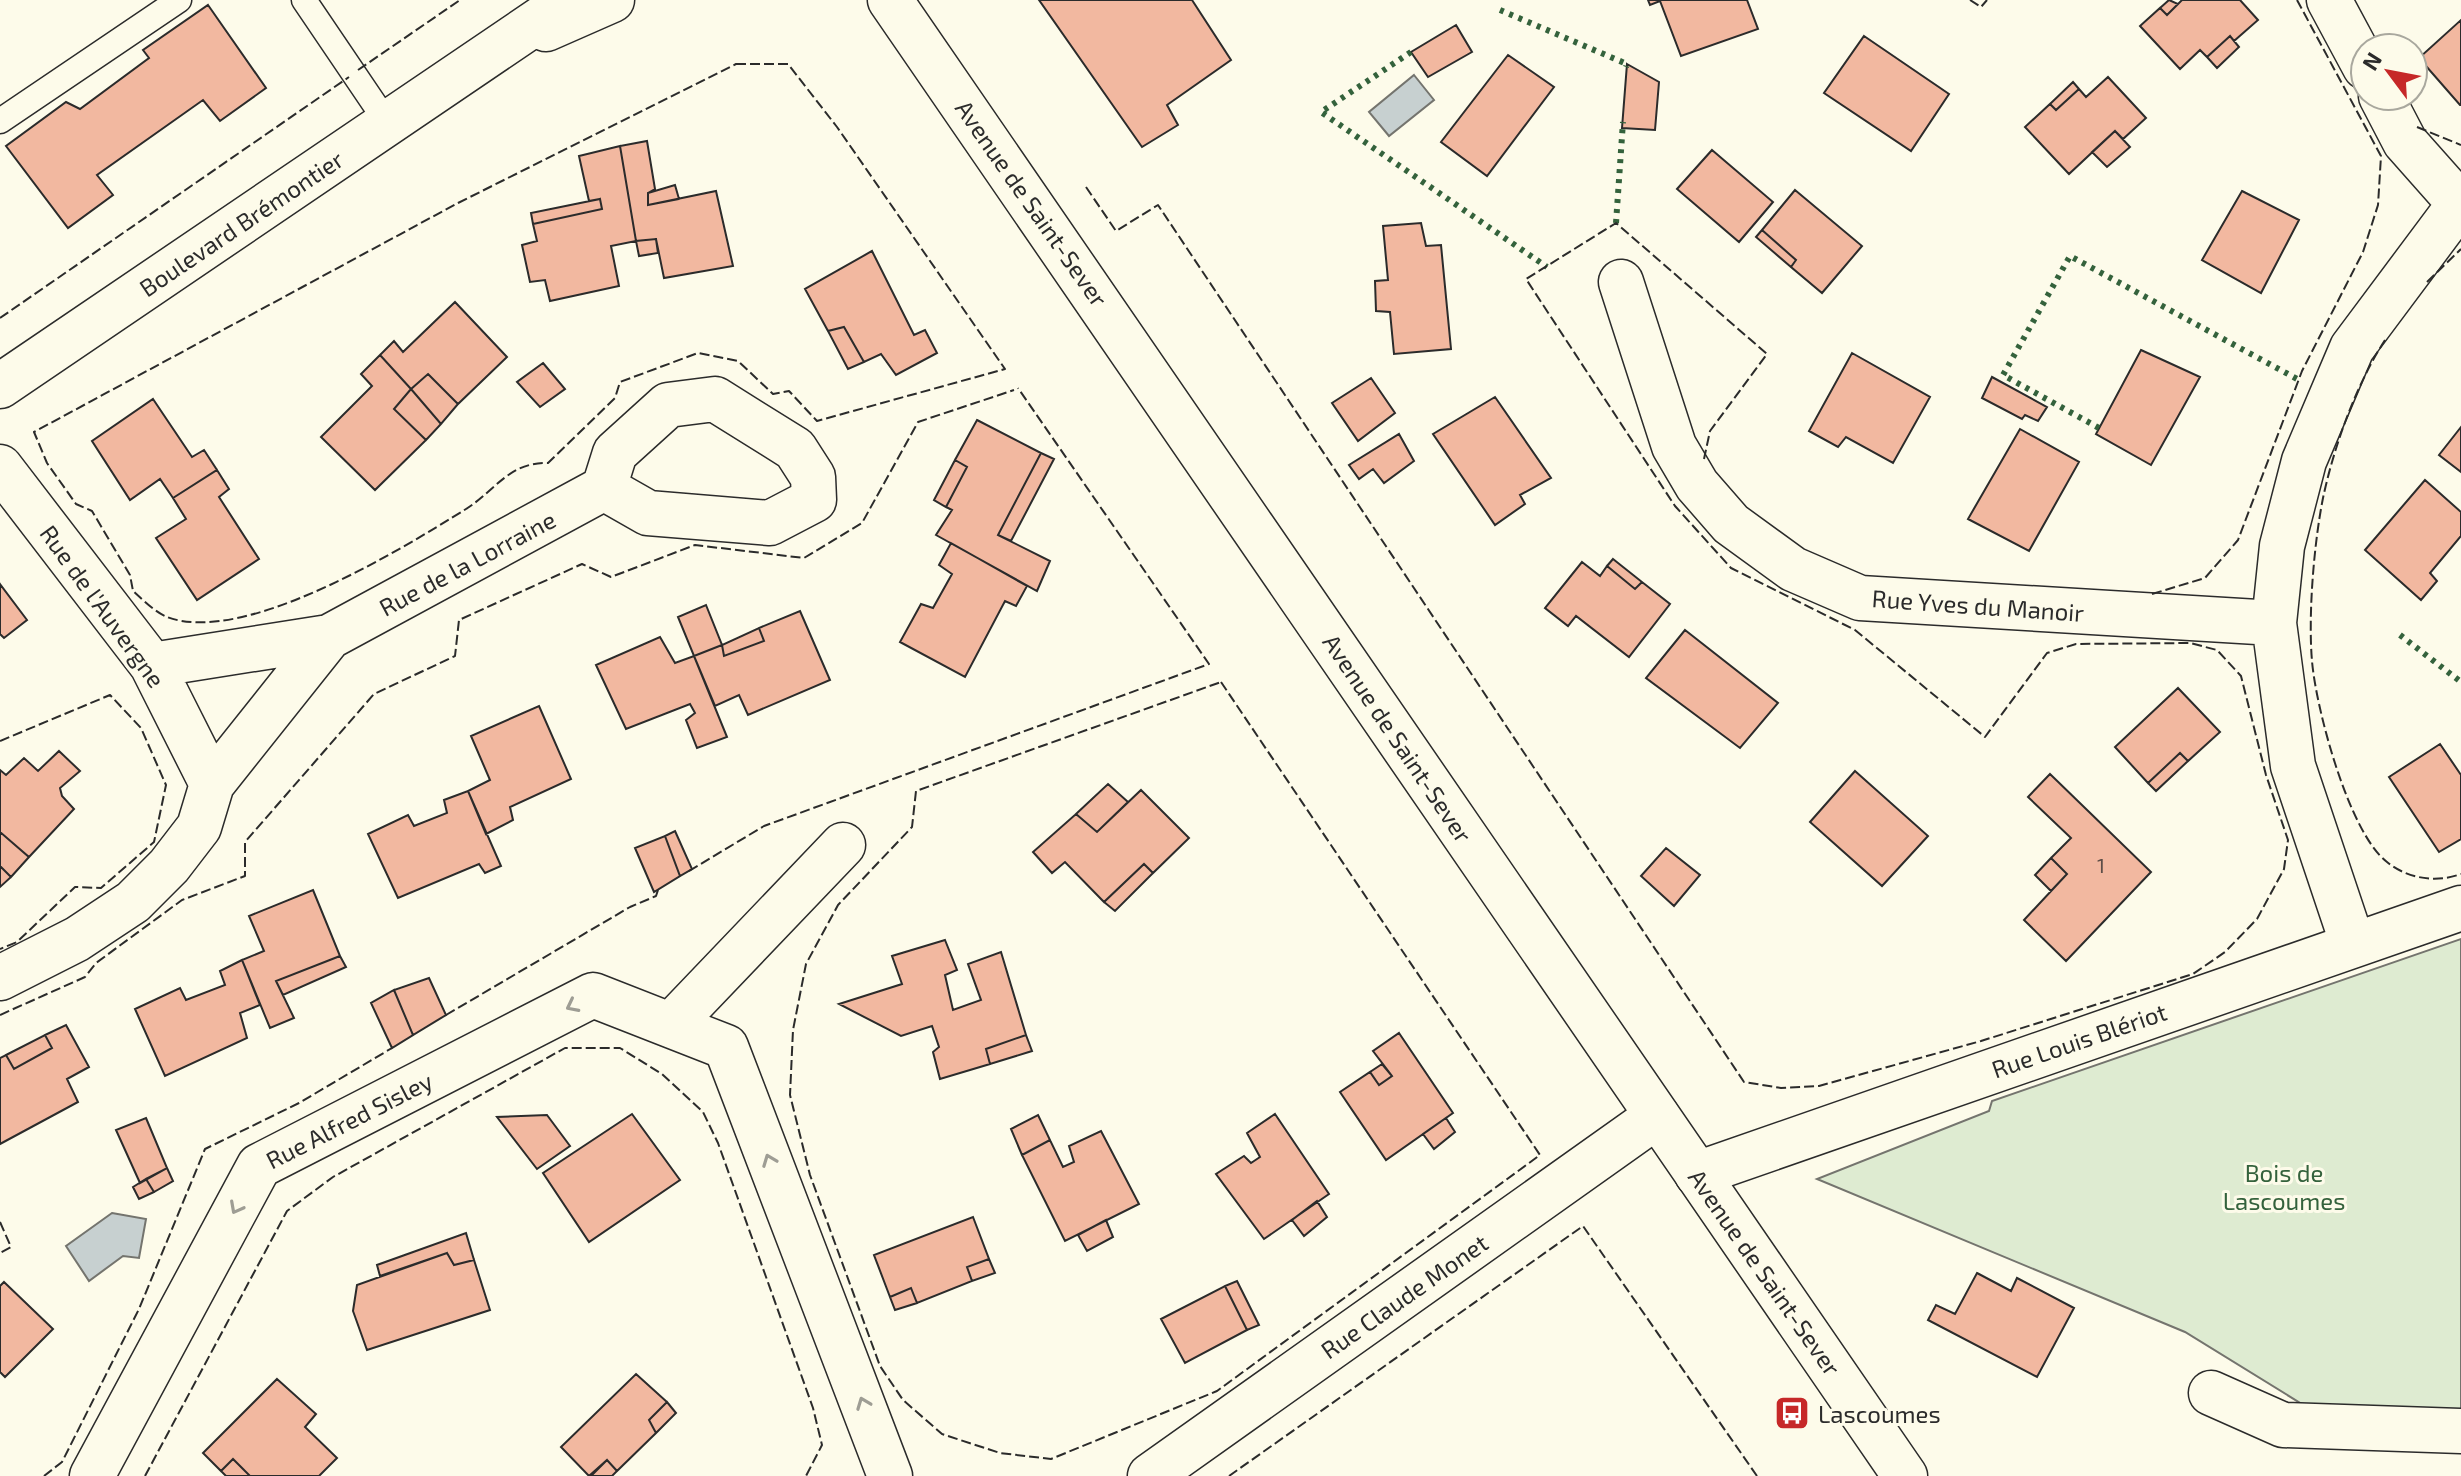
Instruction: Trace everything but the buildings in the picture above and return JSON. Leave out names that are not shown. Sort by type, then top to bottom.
[{"type":"street","name":"Boulevard Brémontier","points":[[0,386],[569,0]]},
{"type":"street","name":"Boulevard Brémontier","points":[[483,59],[612,0]]},
{"type":"street","points":[[2329,0],[2349,37]]},
{"type":"street","name":"Avenue de Saint-Sever","points":[[888,4],[1905,1476]]},
{"type":"street","points":[[2353,945],[2293,766],[2274,623],[2282,546],[2304,461],[2352,348],[2460,203],[2405,142],[2389,112]]},
{"type":"street","name":"Rue Yves du Manoir","points":[[1621,282],[1674,446],[1697,485],[1731,524],[1793,569],[1860,598],[2274,623]]},
{"type":"street","name":"Rue de l'Auvergne","points":[[0,467],[152,665],[212,784]]},
{"type":"street","name":"Rue de la Lorraine","points":[[152,665],[329,637],[604,488]]},
{"type":"street","name":"Rue de la Lorraine","points":[[212,784],[329,637]]},
{"type":"street","points":[[0,978],[77,939],[133,902],[169,866],[199,827],[212,784]]},
{"type":"street","points":[[671,1025],[843,845]]},
{"type":"street","name":"Rue Louis Blériot","points":[[1697,1174],[2461,908]]},
{"type":"street","name":"Rue Alfred Sisley","points":[[92,1476],[259,1166],[593,995],[726,1047],[890,1476]]},
{"type":"street","name":"Rue Claude Monet","points":[[1150,1476],[1657,1116]]},
{"type":"street","points":[[2211,1393],[2283,1425],[2461,1431]]},
{"type":"lane","points":[[0,121],[179,0]]},
{"type":"lane","points":[[304,0],[388,124]]},
{"type":"green space","name":"Bois de Lascoumes","points":[[2461,939],[2461,1416],[2310,1409],[2185,1332],[1817,1179],[1989,1111],[1992,1101]]},
{"type":"shaded area","points":[[1414,75],[1434,100],[1389,136],[1369,112]]},
{"type":"shaded area","points":[[112,1213],[146,1219],[139,1258],[123,1256],[89,1281],[66,1246]]},
{"type":"hedge","points":[[1500,10],[1627,64],[1626,67]]},
{"type":"hedge","points":[[1411,52],[1321,112],[1547,267]]},
{"type":"hedge","points":[[1616,223],[1623,122]]},
{"type":"hedge","points":[[2099,428],[2003,375],[2070,256],[2299,380]]},
{"type":"hedge","points":[[2400,635],[2461,682]]},
{"type":"fence","points":[[358,70],[460,0]]},
{"type":"fence","points":[[1970,0],[1981,7],[1987,0]]},
{"type":"fence","points":[[2152,594],[2205,578],[2238,540],[2302,371],[2363,252],[2378,205],[2381,156],[2297,0]]},
{"type":"fence","points":[[736,64],[788,64],[837,127],[1005,369],[817,421],[789,391],[773,394],[738,361],[698,353],[620,382],[615,398],[548,463],[513,472],[477,502],[437,527],[321,589],[237,618],[199,622],[167,617],[133,591],[130,575],[92,511],[76,504],[47,463],[34,432],[458,203],[736,64]]},
{"type":"fence","points":[[0,318],[349,77]]},
{"type":"fence","points":[[2417,127],[2461,145]]},
{"type":"fence","points":[[1086,187],[1116,231],[1158,205],[1744,1082],[1781,1088],[1819,1086],[1981,1041],[2193,974],[2225,952],[2257,919],[2284,869],[2288,840],[2266,775],[2241,676],[2217,650],[2190,643],[2076,644],[2047,653],[1985,737],[1855,630],[1731,568],[1675,506],[1526,279],[1616,223],[1767,354],[1710,431],[1704,459]]},
{"type":"fence","points":[[2427,282],[2461,249]]},
{"type":"fence","points":[[2385,340],[2347,416],[2323,498],[2311,601],[2312,661],[2320,709],[2337,769],[2360,825],[2373,847],[2395,868],[2413,876],[2432,879],[2461,874]]},
{"type":"fence","points":[[689,871],[764,826],[1209,664],[1018,388]]},
{"type":"fence","points":[[0,1015],[85,977],[96,963],[182,900],[245,876],[245,842],[374,694],[455,656],[459,620],[582,564],[611,577],[695,545],[804,558],[862,523],[918,422],[1014,390]]},
{"type":"fence","points":[[1221,682],[1540,1155],[1217,1391],[1051,1459],[1000,1453],[942,1434],[903,1400],[880,1366],[810,1175],[790,1095],[793,1030],[806,964],[838,905],[912,827],[916,791],[1221,682]]},
{"type":"fence","points":[[0,741],[110,695],[141,728],[166,785],[154,842],[101,888],[75,887],[17,942],[0,949]]},
{"type":"fence","points":[[446,1015],[630,907],[656,896],[658,890]]},
{"type":"fence","points":[[44,1476],[62,1462],[139,1309],[205,1149],[299,1103],[392,1048]]},
{"type":"fence","points":[[145,1476],[287,1211],[333,1177],[565,1048],[620,1048],[662,1074],[703,1112],[718,1143],[813,1408],[822,1445],[806,1476]]},
{"type":"fence","points":[[0,1222],[11,1247],[0,1253]]},
{"type":"fence","points":[[1229,1476],[1583,1226],[1757,1476]]},
{"type":"place","name":"Lascoumes","points":[[1792,1413]]}]
